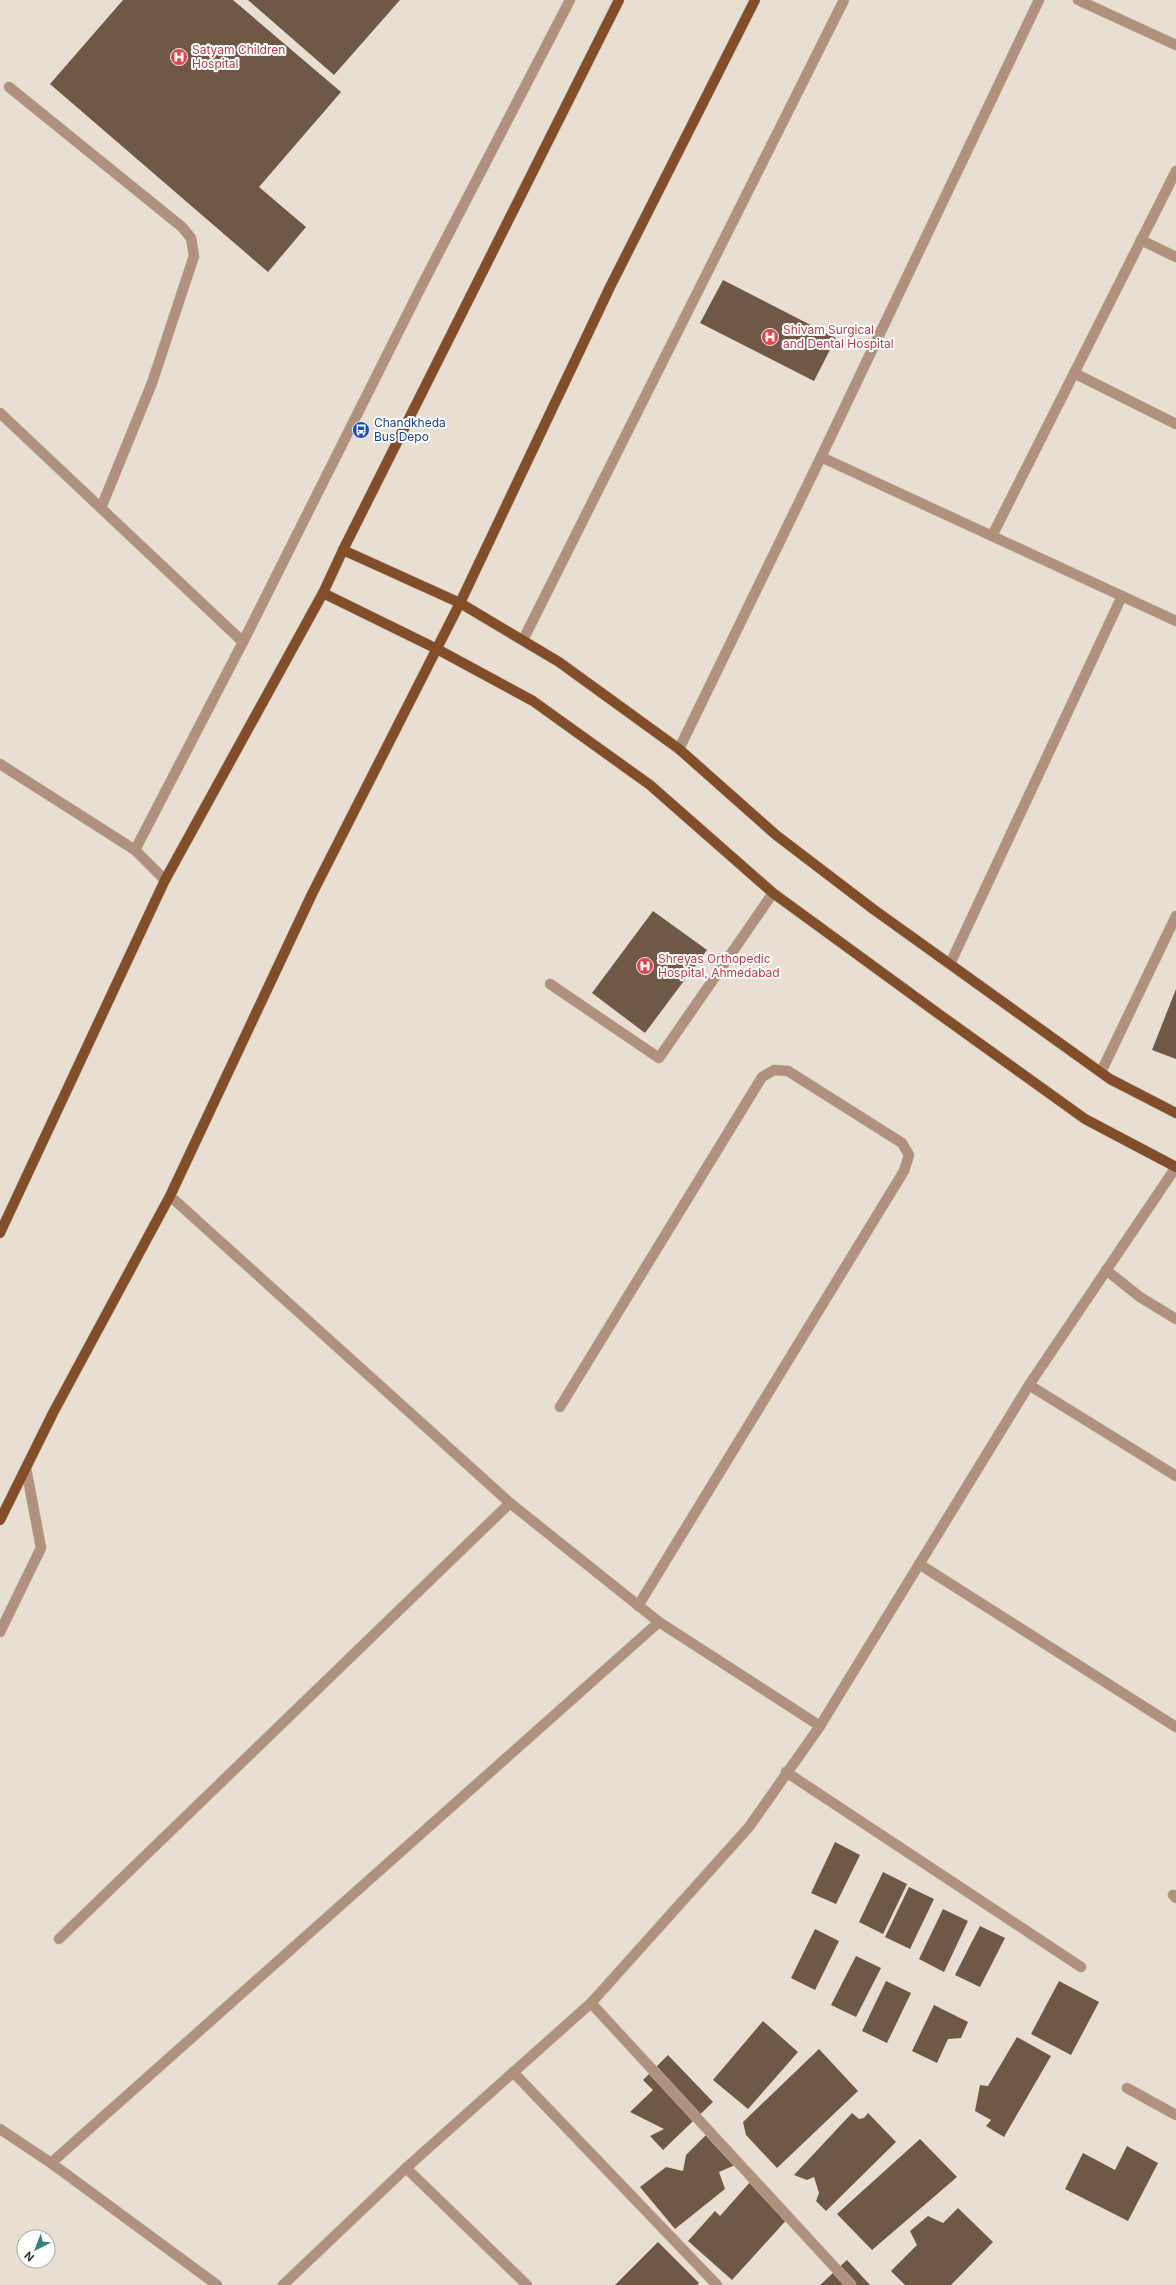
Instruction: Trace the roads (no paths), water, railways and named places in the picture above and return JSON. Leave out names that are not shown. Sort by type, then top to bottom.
[{"type":"main road","points":[[0,1233],[165,880],[323,593],[343,550],[619,0]]},
{"type":"main road","points":[[0,1520],[170,1196],[312,894],[460,603],[610,287],[755,0]]},
{"type":"main road","points":[[343,550],[460,603],[559,662],[679,749],[776,835],[950,964],[1100,1072],[1176,1113]]},
{"type":"main road","points":[[323,593],[437,649],[533,701],[650,785],[773,893],[1085,1119],[1176,1167]]},
{"type":"street","points":[[135,850],[243,642],[421,287],[570,0]]},
{"type":"street","points":[[523,640],[844,0]]},
{"type":"street","points":[[679,749],[821,457],[1039,0]]},
{"type":"street","points":[[1078,0],[1176,45]]},
{"type":"street","points":[[8,87],[182,227],[191,238],[194,256],[157,368],[101,508]]},
{"type":"street","points":[[992,536],[1176,171]]},
{"type":"street","points":[[1141,240],[1176,257]]},
{"type":"street","points":[[1074,373],[1176,424]]},
{"type":"street","points":[[0,413],[243,642]]},
{"type":"street","points":[[821,457],[1176,621]]},
{"type":"street","points":[[950,964],[1122,596]]},
{"type":"street","points":[[0,764],[135,850],[165,880]]},
{"type":"street","points":[[550,984],[659,1058],[773,893]]},
{"type":"street","points":[[1100,1072],[1176,916]]},
{"type":"street","points":[[560,1407],[762,1076],[774,1070],[788,1071],[902,1143],[909,1155],[904,1171],[638,1606]]},
{"type":"street","points":[[283,2285],[406,2168],[591,2003],[749,1827],[786,1772],[820,1726],[1029,1384],[1176,1167]]},
{"type":"street","points":[[170,1196],[510,1503],[660,1622],[820,1726]]},
{"type":"street","points":[[1106,1270],[1140,1297],[1176,1320]]},
{"type":"street","points":[[1029,1384],[1176,1476]]},
{"type":"street","points":[[0,1632],[41,1548],[26,1468]]},
{"type":"street","points":[[59,1939],[510,1503]]},
{"type":"street","points":[[919,1564],[1176,1727]]},
{"type":"street","points":[[51,2163],[660,1622]]},
{"type":"street","points":[[786,1772],[1081,1967]]},
{"type":"street","points":[[591,2003],[852,2285]]},
{"type":"street","points":[[513,2072],[717,2285]]},
{"type":"street","points":[[1127,2088],[1176,2115]]},
{"type":"street","points":[[0,2130],[51,2163],[217,2285]]},
{"type":"street","points":[[406,2168],[528,2285]]},
{"type":"place","name":"Satyam Children Hospital","points":[[179,57]]},
{"type":"place","name":"Shivam Surgical and Dental Hospital","points":[[770,337]]},
{"type":"place","name":"Chandkheda Bus Depo","points":[[361,430]]},
{"type":"place","name":"Shreyas Orthopedic Hospital, Ahmedabad","points":[[645,966]]}]
